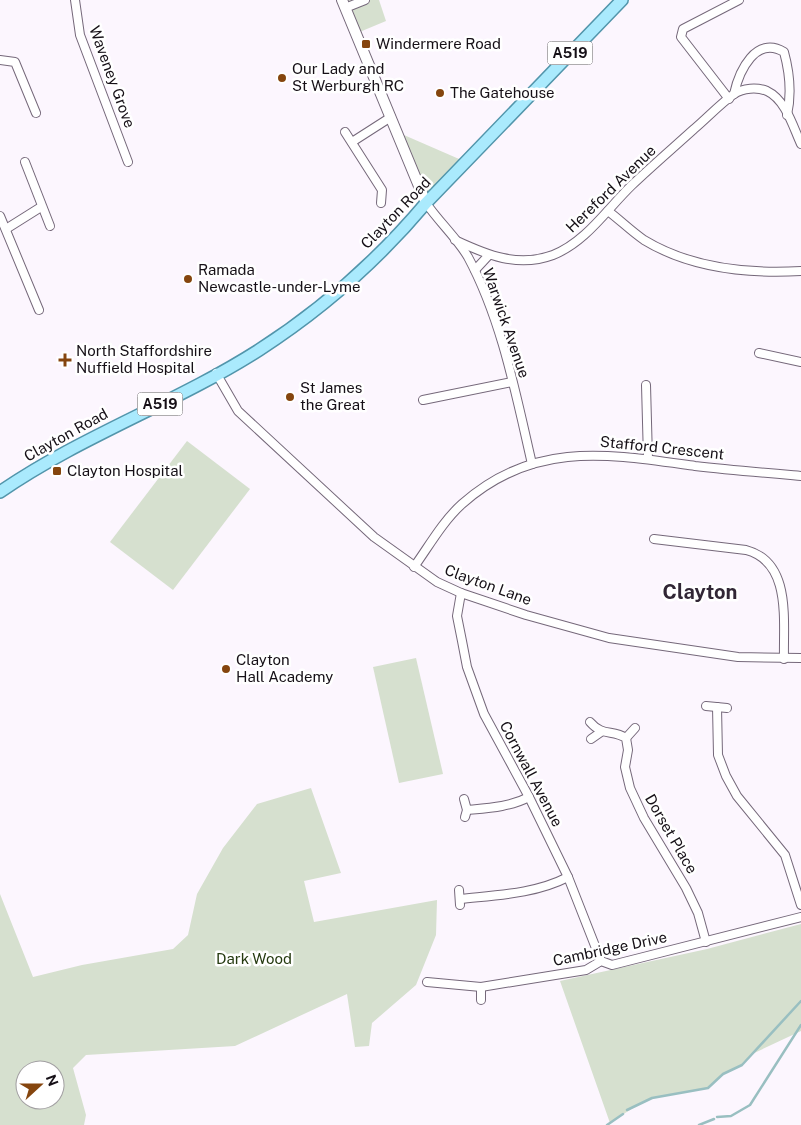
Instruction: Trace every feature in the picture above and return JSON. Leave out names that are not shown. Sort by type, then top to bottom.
[{"type":"main road","name":"Clayton Road","points":[[0,492],[20,478],[100,433],[258,350],[316,310],[397,237],[426,203],[622,0]]},
{"type":"street","name":"Waveney Grove","points":[[75,0],[80,35],[128,162]]},
{"type":"street","points":[[365,0],[344,4],[426,203]]},
{"type":"street","points":[[732,96],[681,37],[683,29],[739,0]]},
{"type":"street","name":"Hereford Avenue","points":[[732,96],[737,82],[757,50],[768,46],[776,47],[784,52],[789,70],[791,99],[787,115]]},
{"type":"street","points":[[0,60],[15,62],[36,113]]},
{"type":"street","name":"Hereford Avenue","points":[[455,240],[488,256],[512,260],[536,260],[552,255],[578,242],[632,185],[732,96],[756,88],[767,91],[776,98],[787,115],[801,144]]},
{"type":"street","points":[[352,142],[391,117]]},
{"type":"street","points":[[345,132],[382,190],[381,203]]},
{"type":"street","points":[[25,162],[50,226]]},
{"type":"street","name":"Warwick Avenue","points":[[426,203],[455,240],[475,270],[496,326],[532,464]]},
{"type":"street","points":[[6,230],[41,207]]},
{"type":"street","points":[[608,211],[644,240],[675,256],[723,268],[801,271]]},
{"type":"street","points":[[0,216],[39,310]]},
{"type":"street","points":[[475,270],[488,256]]},
{"type":"street","points":[[759,353],[801,362]]},
{"type":"street","name":"Clayton Lane","points":[[216,373],[238,411],[374,537],[437,582],[461,593],[554,623],[609,638],[738,657],[801,658]]},
{"type":"street","points":[[423,400],[512,382]]},
{"type":"street","points":[[646,385],[648,459]]},
{"type":"street","name":"Stafford Crescent","points":[[414,567],[445,522],[461,504],[501,476],[532,464],[582,455],[608,454],[801,476]]},
{"type":"street","points":[[654,539],[746,550],[768,560],[781,584],[784,659]]},
{"type":"street","name":"Cornwall Avenue","points":[[461,593],[458,616],[467,667],[484,714],[529,797],[568,877],[601,962]]},
{"type":"street","points":[[706,706],[728,708]]},
{"type":"street","points":[[717,707],[718,754],[726,776],[742,802],[784,855],[801,905]]},
{"type":"street","points":[[590,722],[601,732],[620,734],[626,738],[635,728]]},
{"type":"street","points":[[591,740],[601,732]]},
{"type":"street","name":"Dorset Place","points":[[626,738],[628,750],[625,767],[630,788],[644,818],[686,888],[698,913],[706,942]]},
{"type":"street","points":[[464,800],[466,814],[518,803],[529,797]]},
{"type":"street","points":[[459,890],[460,902],[549,887],[568,877]]},
{"type":"street","name":"Cambridge Drive","points":[[427,982],[481,987],[586,970],[601,962],[612,965],[801,917]]},
{"type":"street","points":[[480,1000],[481,987]]},
{"type":"green space","points":[[342,0],[379,0],[386,21],[362,31],[357,36]]},
{"type":"green space","points":[[397,132],[466,162],[426,203]]},
{"type":"green space","points":[[187,441],[250,489],[173,590],[110,542]]},
{"type":"green space","points":[[416,658],[443,774],[399,783],[373,667]]},
{"type":"green space","name":"Dark Wood","points":[[311,788],[341,873],[304,881],[314,922],[437,900],[436,935],[416,985],[372,1023],[369,1046],[355,1047],[347,994],[235,1046],[86,1055],[73,1068],[86,1115],[84,1125],[0,1125],[0,894],[33,977],[82,965],[173,949],[188,935],[197,894],[223,848],[257,804]]},
{"type":"green space","points":[[801,924],[801,1031],[750,1055],[742,1065],[723,1074],[708,1088],[652,1098],[642,1102],[610,1123],[560,981],[707,949]]},
{"type":"waterway","points":[[627,1110],[652,1098],[708,1088],[723,1074],[742,1065],[801,1001]]},
{"type":"waterway","points":[[717,1117],[731,1116],[750,1105],[801,1025]]},
{"type":"waterway","points":[[607,1125],[623,1114]]},
{"type":"waterway","points":[[699,1125],[714,1119]]},
{"type":"place","name":"Windermere Road","points":[[366,44]]},
{"type":"place","name":"Our Lady and St Werburgh RC","points":[[282,78]]},
{"type":"place","name":"The Gatehouse","points":[[440,93]]},
{"type":"place","name":"Ramada Newcastle-under-Lyme","points":[[188,279]]},
{"type":"place","name":"North Staffordshire Nuffield Hospital","points":[[65,360]]},
{"type":"place","name":"St James the Great","points":[[290,397]]},
{"type":"place","name":"Clayton Hospital","points":[[57,471]]},
{"type":"place","name":"Clayton Hall Academy","points":[[226,669]]},
{"type":"district","name":"Clayton","points":[[700,592]]}]
